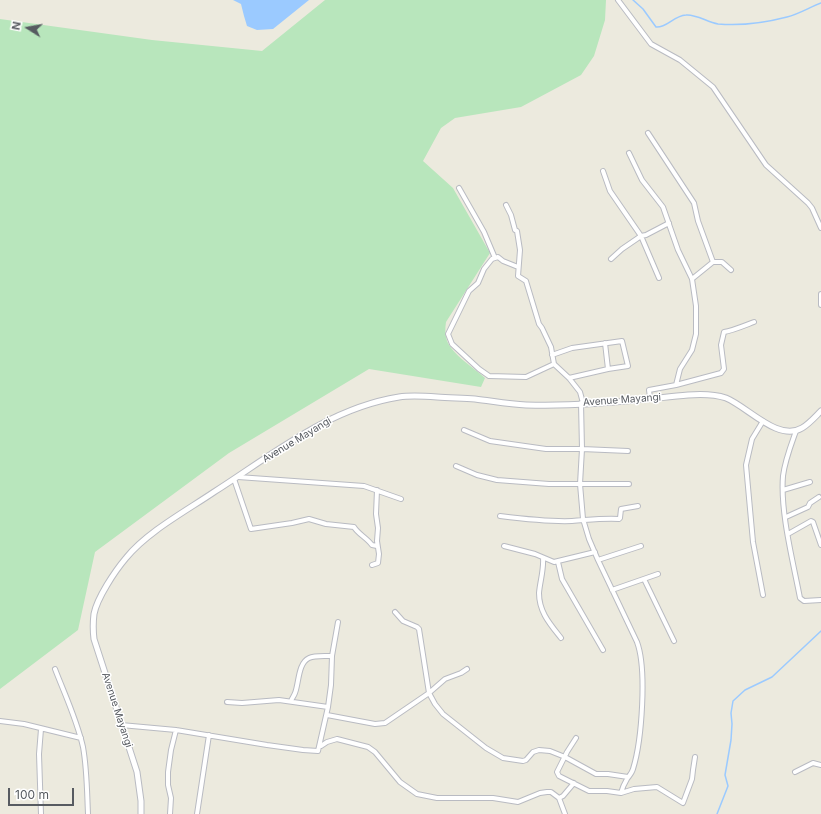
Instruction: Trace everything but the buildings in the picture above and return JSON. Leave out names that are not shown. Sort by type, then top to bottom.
[{"type":"street","points":[[618,0],[651,44],[686,64],[716,91],[766,165],[804,198],[812,208],[821,228]]},
{"type":"street","points":[[648,133],[694,202],[698,221],[713,262]]},
{"type":"street","points":[[629,153],[642,180],[663,207],[678,250],[692,279],[697,319],[695,340],[692,350],[680,369],[676,385]]},
{"type":"street","points":[[603,171],[610,191],[641,236],[659,278]]},
{"type":"street","points":[[459,188],[484,232],[495,258]]},
{"type":"street","points":[[506,205],[515,230],[517,231],[520,250],[518,276],[526,280],[539,324],[545,332],[552,349],[554,364],[582,395],[582,449],[580,484],[583,519],[598,560],[640,651],[642,669],[639,736],[633,769],[621,793]]},
{"type":"street","points":[[611,259],[622,249],[641,236],[646,235],[668,223]]},
{"type":"street","points":[[518,266],[507,263],[498,257],[492,259],[484,269],[478,283],[469,291],[448,334],[452,344],[479,369],[489,376],[526,377],[554,364]]},
{"type":"street","points":[[692,279],[713,262],[722,262],[731,270]]},
{"type":"street","points":[[821,294],[821,306]]},
{"type":"street","points":[[650,398],[649,390],[721,374],[724,369],[721,345],[724,332],[730,332],[733,329],[754,322]]},
{"type":"street","points":[[552,355],[572,348],[622,340],[628,366],[568,378]]},
{"type":"street","points":[[605,343],[608,369]]},
{"type":"street","name":"Avenue Mayangi","points":[[140,814],[141,801],[137,772],[94,639],[94,612],[97,604],[129,554],[158,530],[298,437],[334,417],[357,408],[395,397],[411,396],[473,399],[525,404],[582,403],[700,394],[716,396],[733,402],[763,421],[782,430],[796,431]]},
{"type":"street","points":[[821,411],[804,427],[796,431],[784,470],[783,490],[788,534],[800,598],[804,601],[821,600]]},
{"type":"street","points":[[763,421],[752,439],[746,465],[753,542],[763,595]]},
{"type":"street","points":[[464,430],[486,440],[546,449],[628,451]]},
{"type":"street","points":[[456,466],[494,480],[549,484],[629,484]]},
{"type":"street","points":[[377,546],[372,544],[367,538],[357,532],[354,527],[326,524],[309,518],[292,523],[251,529],[236,478],[364,486],[402,499]]},
{"type":"street","points":[[783,490],[810,482]]},
{"type":"street","points":[[372,565],[378,562],[379,554],[377,546],[378,528],[376,514],[377,490]]},
{"type":"street","points":[[786,518],[808,508],[810,503],[819,498]]},
{"type":"street","points":[[500,516],[572,521],[583,519],[620,519],[621,509],[638,506]]},
{"type":"street","points":[[788,534],[812,521],[821,545]]},
{"type":"street","points":[[504,546],[550,561],[558,562],[595,552]]},
{"type":"street","points":[[598,560],[641,546]]},
{"type":"street","points":[[543,558],[544,568],[539,594],[544,615],[561,638]]},
{"type":"street","points":[[558,562],[562,579],[603,650]]},
{"type":"street","points":[[612,590],[658,574]]},
{"type":"street","points":[[644,579],[674,641]]},
{"type":"street","points":[[395,612],[403,621],[419,629],[429,693],[438,710],[475,740],[497,755],[523,761],[526,760],[533,752],[543,750],[565,757],[596,774],[628,777]]},
{"type":"street","points":[[121,725],[176,730],[317,752],[320,746],[327,715],[332,656],[338,622]]},
{"type":"street","points":[[291,701],[295,693],[301,670],[307,660],[311,657],[332,656]]},
{"type":"street","points":[[55,669],[76,721],[81,738],[86,765],[88,814]]},
{"type":"street","points":[[327,715],[381,724],[391,720],[429,693],[445,679],[467,669]]},
{"type":"street","points":[[227,702],[242,703],[279,700],[328,707]]},
{"type":"street","points":[[0,721],[24,724],[81,738]]},
{"type":"street","points":[[41,729],[39,754],[41,814]]},
{"type":"street","points":[[170,814],[171,798],[168,785],[168,772],[176,730]]},
{"type":"street","points":[[197,814],[209,735]]},
{"type":"street","points":[[576,738],[558,770],[558,774],[589,791],[621,793],[634,789],[656,786],[683,803],[692,780],[692,770],[695,757]]},
{"type":"street","points":[[320,746],[326,742],[337,739],[368,747],[375,752],[402,783],[415,793],[438,798],[493,798],[518,802],[544,792],[550,792],[559,798],[565,814]]},
{"type":"street","points":[[795,772],[813,763],[821,765]]},
{"type":"street","points":[[559,798],[563,796],[574,783]]},
{"type":"green space","points":[[325,0],[606,0],[605,20],[594,56],[581,75],[521,107],[455,118],[441,128],[423,161],[453,188],[490,253],[446,322],[445,327],[446,339],[450,346],[459,356],[485,378],[481,387],[369,369],[229,453],[95,552],[78,630],[0,689],[0,19],[152,40],[262,51]]},
{"type":"water","points":[[233,0],[309,0],[273,29],[257,30],[247,26],[241,4]]},
{"type":"waterway","points":[[633,0],[643,9],[656,27],[664,26],[677,17],[686,15],[694,16],[718,24],[735,25],[761,22],[791,16],[821,3]]},
{"type":"waterway","points":[[717,814],[728,786],[725,775],[731,740],[731,713],[733,701],[745,690],[772,677],[821,631]]}]
